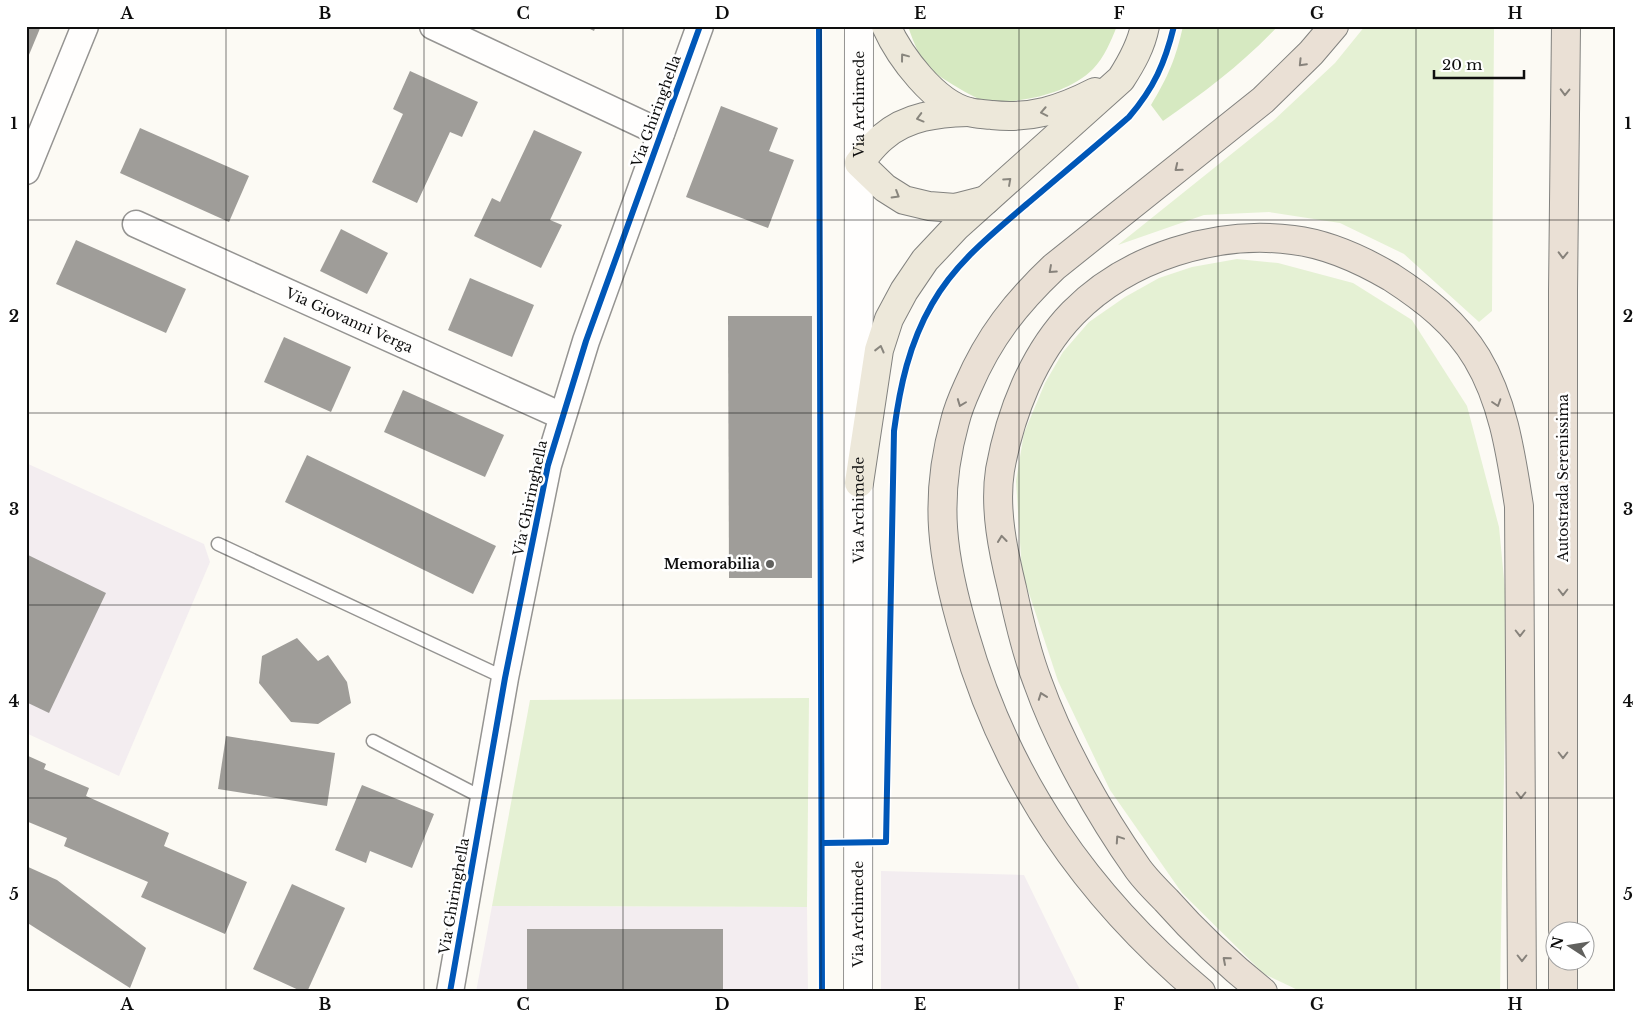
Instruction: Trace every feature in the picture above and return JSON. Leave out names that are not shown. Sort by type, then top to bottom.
[{"type":"highway","points":[[1201,992],[1147,943],[1109,902],[1061,839],[1027,787],[1012,759],[987,703],[971,657],[947,570],[943,540],[943,482],[955,420],[976,368],[1004,322],[1028,292],[1054,267],[1263,100],[1311,53],[1334,26]]},
{"type":"highway","name":"Autostrada Serenissima","points":[[1563,920],[1563,291],[1566,26]]},
{"type":"highway","points":[[1263,992],[1210,947],[1186,924],[1149,883],[1109,825],[1074,762],[1046,704],[1025,647],[1002,544],[999,499],[1000,472],[1008,434],[1018,401],[1047,347],[1073,313],[1108,284],[1164,255],[1202,244],[1263,238],[1295,240],[1336,251],[1376,267],[1419,295],[1433,306],[1460,334],[1477,358],[1494,392],[1508,442],[1519,506],[1522,992]]},
{"type":"highway","points":[[1563,970],[1564,992]]},
{"type":"main road","points":[[886,26],[901,54],[922,80],[944,100],[968,112]]},
{"type":"main road","points":[[859,483],[879,350],[888,319],[925,260],[957,226],[1120,79],[1139,48],[1145,26]]},
{"type":"main road","points":[[987,200],[955,208],[929,206],[904,200],[885,188],[859,163],[882,137],[905,122],[942,112],[1024,116],[1050,111],[1077,101],[1120,79]]},
{"type":"street","points":[[26,171],[85,26]]},
{"type":"street","points":[[433,26],[661,133]]},
{"type":"street","name":"Via Ghiringhella","points":[[450,992],[505,678],[548,465],[586,341],[700,26]]},
{"type":"street","name":"Via Archimede","points":[[858,992],[859,26]]},
{"type":"street","name":"Via Giovanni Verga","points":[[136,224],[562,416]]},
{"type":"lane","points":[[218,544],[505,678]]},
{"type":"lane","points":[[374,741],[483,798]]},
{"type":"shaded area","points":[[26,463],[204,544],[210,562],[119,776],[26,733]]},
{"type":"shaded area","points":[[881,871],[1024,875],[1081,992],[881,992]]},
{"type":"shaded area","points":[[492,906],[807,907],[808,992],[476,992]]},
{"type":"green space","points":[[908,26],[1117,26],[1101,60],[1078,81],[1059,90],[1030,99],[990,103],[969,94],[931,70],[920,56]]},
{"type":"green space","points":[[1183,26],[1278,26],[1251,53],[1194,99],[1163,121],[1151,105],[1171,67]]},
{"type":"green space","points":[[1365,26],[1494,26],[1492,311],[1479,322],[1404,254],[1340,223],[1269,212],[1204,215],[1118,245],[1274,120],[1335,63]]},
{"type":"green space","points":[[1237,259],[1278,263],[1353,283],[1412,320],[1467,406],[1499,527],[1507,610],[1500,992],[1302,992],[1264,974],[1182,893],[1110,790],[1058,681],[1022,572],[1016,481],[1024,433],[1045,383],[1063,352],[1089,322],[1125,297],[1159,278],[1192,267]]},
{"type":"green space","points":[[809,698],[807,907],[492,906],[530,700]]},
{"type":"building","points":[[26,26],[41,26],[26,62]]},
{"type":"building","points":[[584,26],[596,26],[594,31]]},
{"type":"building","points":[[410,71],[478,102],[462,137],[450,132],[417,203],[372,182],[403,114],[393,109]]},
{"type":"building","points":[[721,106],[778,128],[769,151],[794,160],[768,228],[686,197]]},
{"type":"building","points":[[140,128],[249,176],[229,222],[120,173]]},
{"type":"building","points":[[534,130],[582,152],[550,220],[562,225],[541,268],[474,236],[492,198],[500,202]]},
{"type":"building","points":[[341,229],[388,253],[367,294],[320,271]]},
{"type":"building","points":[[76,240],[186,289],[166,333],[56,284]]},
{"type":"building","points":[[470,278],[534,305],[512,357],[448,330]]},
{"type":"building","points":[[728,316],[812,316],[812,578],[729,578]]},
{"type":"building","points":[[284,337],[351,367],[331,412],[264,382]]},
{"type":"building","points":[[403,390],[504,435],[485,477],[384,432]]},
{"type":"building","points":[[307,455],[496,546],[473,594],[285,502]]},
{"type":"building","points":[[26,554],[106,593],[49,713],[26,702]]},
{"type":"building","points":[[297,638],[318,661],[328,655],[347,682],[351,703],[318,724],[291,722],[259,683],[262,656]]},
{"type":"building","points":[[226,736],[335,753],[327,806],[218,789]]},
{"type":"building","points":[[26,755],[46,764],[44,769],[89,788],[86,796],[169,833],[164,846],[247,882],[225,934],[141,897],[148,882],[64,846],[67,838],[26,821]]},
{"type":"building","points":[[362,785],[434,814],[412,868],[370,851],[366,863],[335,850]]},
{"type":"building","points":[[26,866],[57,880],[146,948],[130,988],[26,922]]},
{"type":"building","points":[[292,884],[345,908],[307,992],[303,992],[253,969]]},
{"type":"building","points":[[527,929],[723,929],[723,992],[527,992]]},
{"type":"cycle path","points":[[450,992],[505,678],[548,465],[586,341],[700,26]]},
{"type":"cycle path","points":[[819,26],[822,992]]},
{"type":"cycle path","points":[[823,843],[886,842],[894,431],[899,398],[917,334],[941,289],[975,249],[1129,117],[1145,96],[1158,74],[1167,52],[1174,26]]},
{"type":"place","name":"Memorabilia","points":[[770,564]]}]
